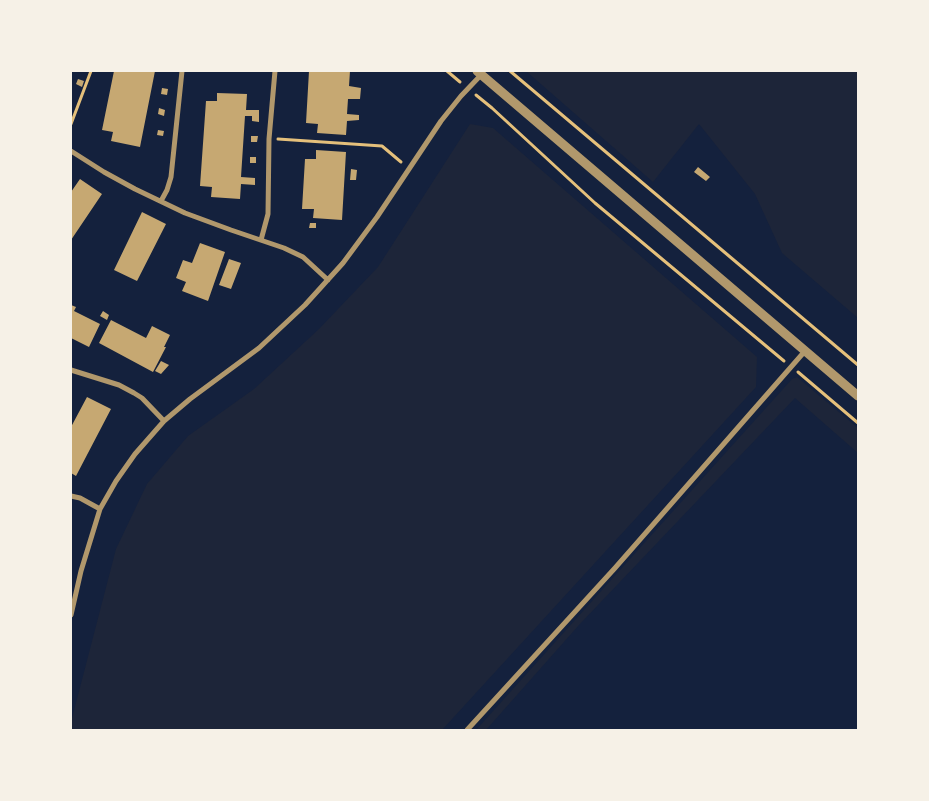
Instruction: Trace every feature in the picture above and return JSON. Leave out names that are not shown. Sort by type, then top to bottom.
[{"type":"street","points":[[161,201],[172,177],[182,71]]},
{"type":"street","points":[[261,240],[268,214],[269,139],[275,71]]},
{"type":"street","points":[[71,615],[81,571],[100,509],[116,481],[135,454],[164,421],[190,399],[259,348],[306,305],[377,217],[441,121],[479,73],[858,396]]},
{"type":"street","points":[[71,151],[104,172],[161,201],[304,257],[328,280]]},
{"type":"street","points":[[468,730],[615,568],[805,351]]},
{"type":"street","points":[[71,370],[119,385],[134,393],[142,398],[164,421]]},
{"type":"street","points":[[71,496],[80,498],[100,509]]},
{"type":"path","points":[[71,124],[91,71]]},
{"type":"path","points":[[447,71],[492,108],[595,203],[858,423]]},
{"type":"path","points":[[510,71],[858,365]]},
{"type":"path","points":[[269,139],[382,146],[409,168]]},
{"type":"shaded area","points":[[526,71],[858,71],[858,318],[782,253],[755,194],[699,124],[653,182]]},
{"type":"shaded area","points":[[470,124],[493,128],[757,357],[756,387],[442,730],[71,730],[71,722],[116,549],[147,484],[188,436],[254,389],[319,329],[378,267]]},
{"type":"shaded area","points":[[797,377],[858,428],[858,453],[795,398],[579,625],[486,730],[476,730],[792,379]]},
{"type":"building","points":[[114,71],[155,71],[140,147],[111,141],[113,132],[102,130]]},
{"type":"building","points":[[309,71],[350,71],[349,86],[361,88],[360,99],[348,99],[347,114],[359,115],[359,120],[347,121],[346,135],[317,133],[318,124],[306,123]]},
{"type":"building","points":[[78,79],[84,81],[82,87],[76,84]]},
{"type":"building","points":[[162,88],[168,89],[167,95],[161,94]]},
{"type":"building","points":[[217,93],[247,94],[246,110],[259,110],[259,122],[252,121],[252,116],[245,116],[241,177],[255,178],[255,185],[241,184],[240,199],[211,197],[212,187],[200,186],[206,101],[217,101]]},
{"type":"building","points":[[159,108],[165,110],[164,116],[158,114]]},
{"type":"building","points":[[158,130],[164,131],[163,136],[157,135]]},
{"type":"building","points":[[251,136],[258,136],[257,142],[251,142]]},
{"type":"building","points":[[316,150],[346,152],[342,220],[313,218],[314,209],[302,209],[305,159],[316,159]]},
{"type":"building","points":[[250,157],[256,157],[256,163],[250,163]]},
{"type":"building","points":[[698,167],[710,177],[706,181],[694,172]]},
{"type":"building","points":[[351,169],[357,170],[356,180],[350,180]]},
{"type":"building","points":[[80,179],[102,194],[71,240],[71,192]]},
{"type":"building","points":[[142,212],[166,224],[137,281],[114,270]]},
{"type":"building","points":[[310,223],[316,223],[316,228],[309,228]]},
{"type":"building","points":[[200,243],[225,252],[208,301],[182,291],[186,282],[176,278],[183,260],[192,263]]},
{"type":"building","points":[[229,259],[241,263],[231,289],[219,285]]},
{"type":"building","points":[[71,305],[76,307],[74,311],[100,324],[89,347],[71,338]]},
{"type":"building","points":[[103,311],[109,315],[107,320],[100,316]]},
{"type":"building","points":[[111,320],[146,338],[152,326],[170,335],[153,372],[99,343]]},
{"type":"building","points":[[161,361],[169,365],[161,374],[155,371]]},
{"type":"building","points":[[87,397],[111,409],[76,476],[71,473],[71,427]]}]
